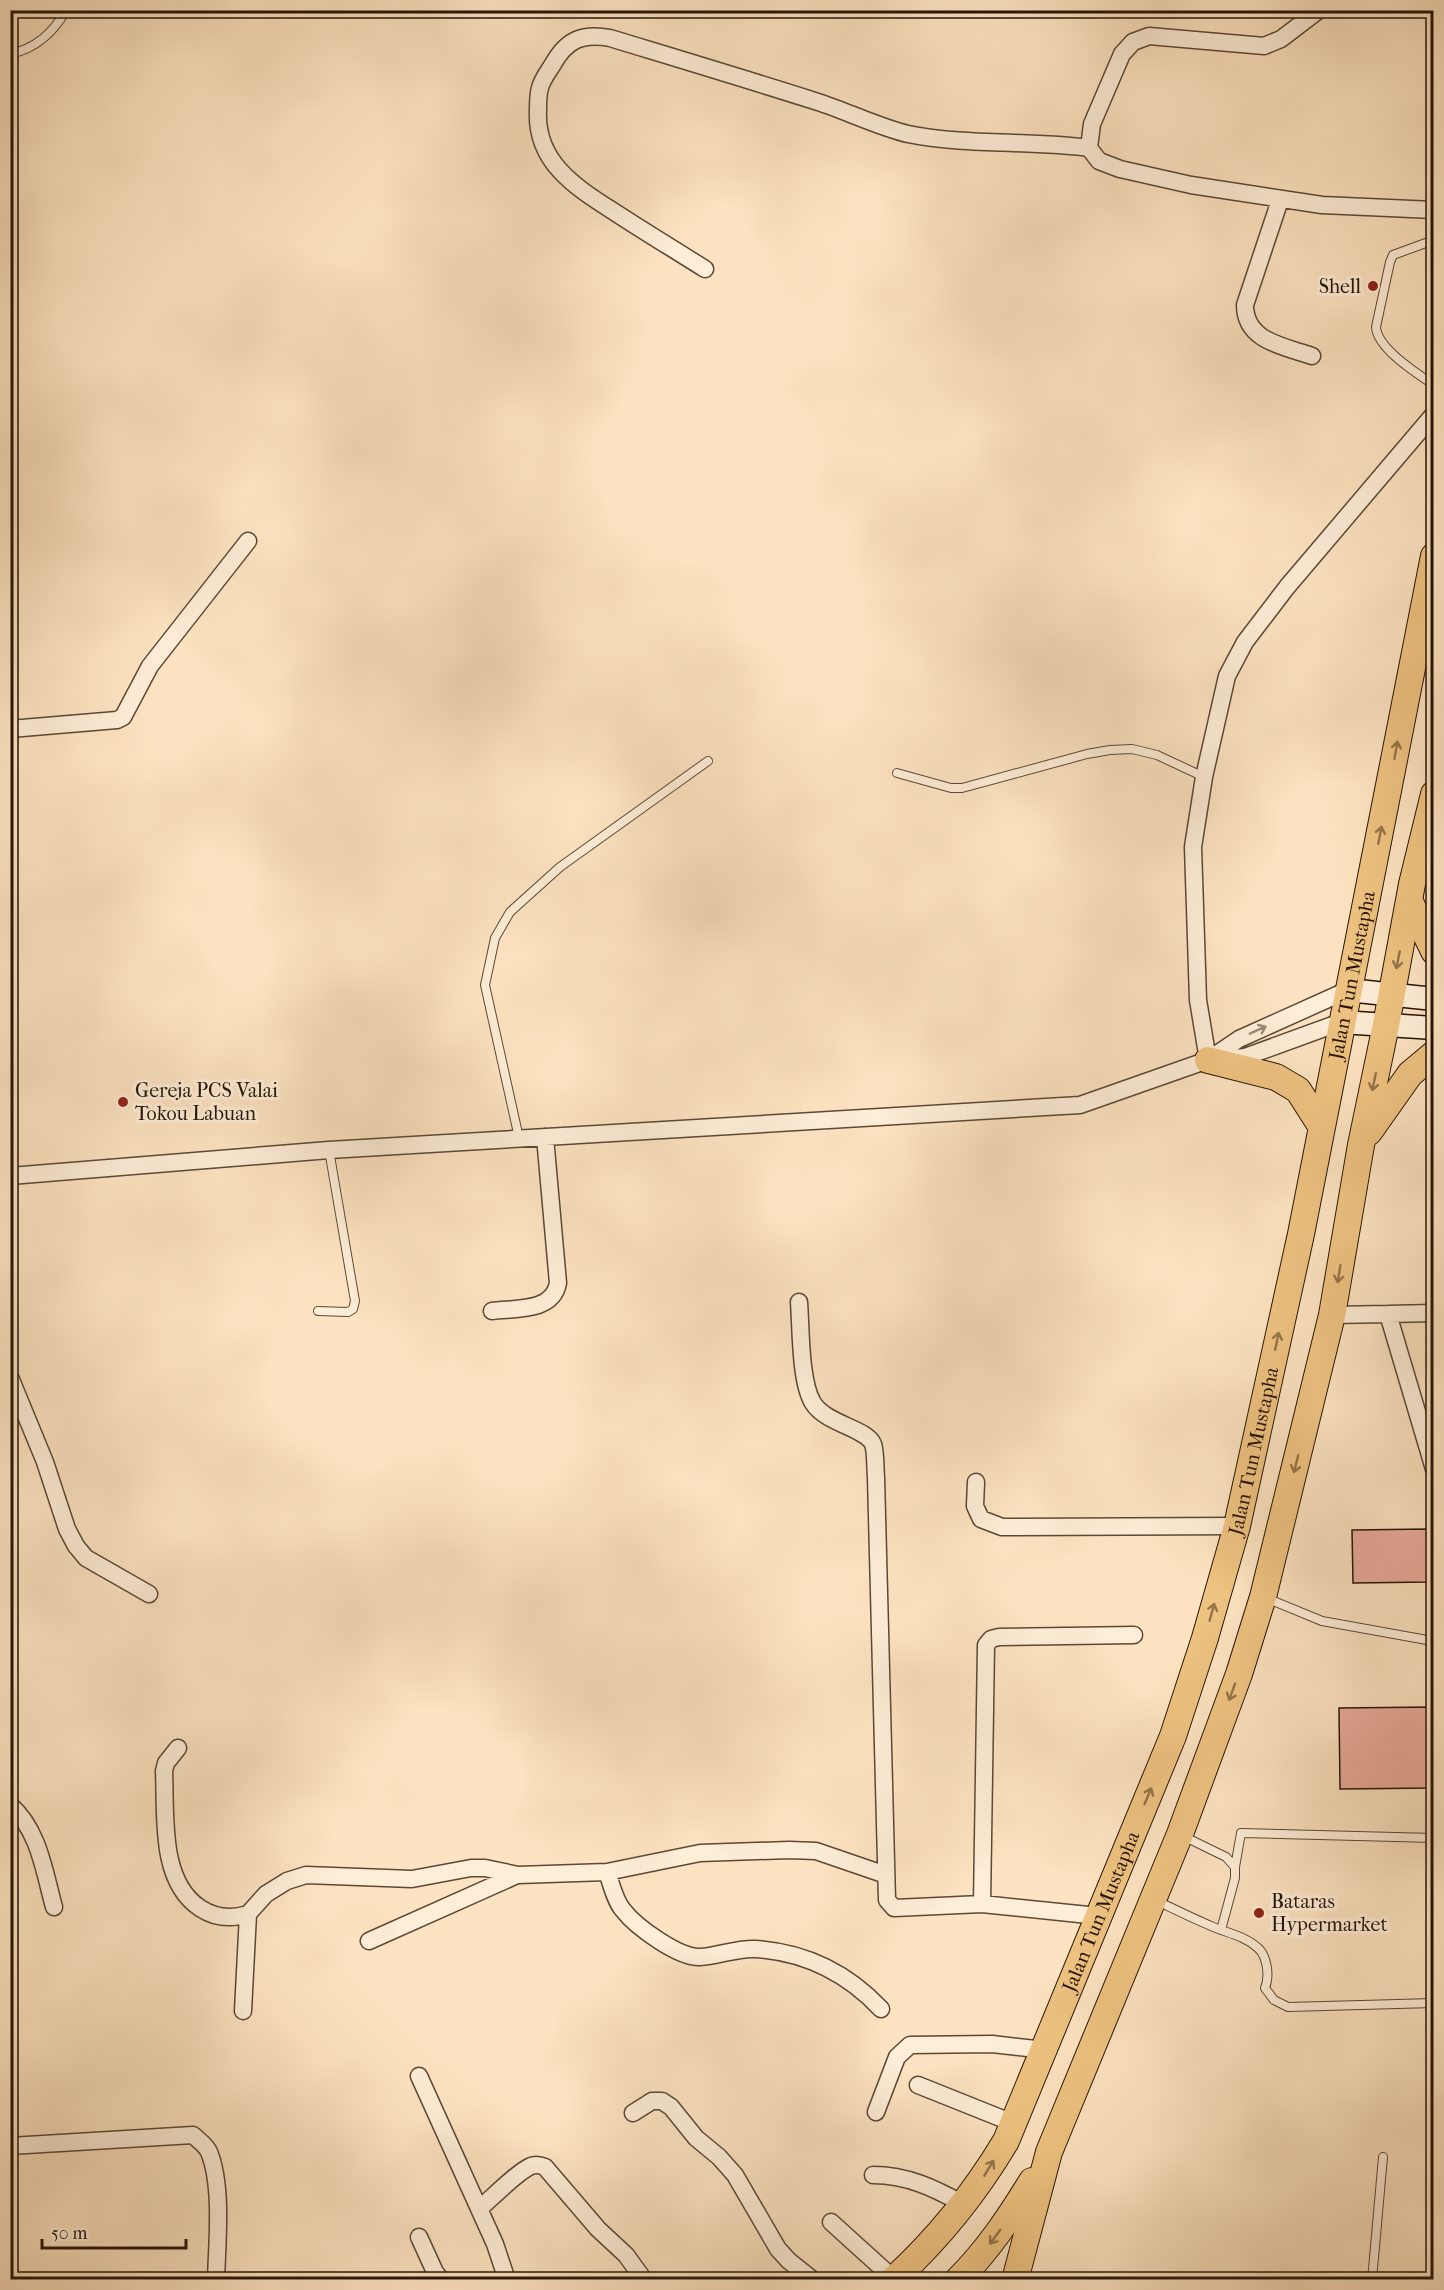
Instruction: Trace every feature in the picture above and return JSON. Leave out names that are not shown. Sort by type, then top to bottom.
[{"type":"main road","name":"Jalan Tun Mustapha","points":[[902,2275],[946,2226],[984,2178],[1006,2141],[1173,1736],[1205,1638],[1237,1526],[1301,1234],[1434,556]]},
{"type":"main road","points":[[1015,2280],[1049,2152],[1155,1900],[1239,1674],[1263,1597],[1332,1315],[1360,1145],[1411,893],[1434,794]]},
{"type":"main road","points":[[1411,893],[1434,951]]},
{"type":"main road","points":[[1348,990],[1434,999]]},
{"type":"main road","points":[[1341,1022],[1434,1028]]},
{"type":"main road","points":[[1360,1145],[1388,1102],[1410,1074],[1434,1054]]},
{"type":"main road","points":[[1208,1060],[1276,1077],[1298,1090],[1321,1126]]},
{"type":"main road","points":[[958,2280],[985,2252],[1005,2224],[1049,2152]]},
{"type":"street","points":[[1319,10],[1281,39],[1264,46],[1149,36],[1133,42],[1122,54],[1092,124],[1089,148],[1099,161],[1120,169],[1191,185],[1322,205],[1434,210]]},
{"type":"street","points":[[705,269],[572,182],[552,162],[542,144],[537,125],[539,88],[560,51],[574,40],[593,35],[609,38],[772,87],[906,134],[1089,148]]},
{"type":"street","points":[[1280,200],[1245,304],[1245,317],[1251,329],[1263,338],[1312,356]]},
{"type":"street","points":[[1208,1060],[1198,1000],[1193,858],[1204,777],[1227,676],[1245,642],[1287,587],[1434,414]]},
{"type":"street","points":[[10,729],[117,720],[123,717],[150,666],[248,541]]},
{"type":"street","points":[[1208,1060],[1239,1039],[1348,990]]},
{"type":"street","points":[[10,1176],[329,1150],[1080,1105],[1208,1060],[1245,1057],[1341,1022]]},
{"type":"street","points":[[492,1311],[542,1305],[556,1292],[558,1283],[545,1137]]},
{"type":"street","points":[[799,1302],[806,1389],[813,1404],[822,1415],[865,1436],[873,1444],[876,1477],[886,1900],[894,1908],[982,1904],[1098,1916]]},
{"type":"street","points":[[1332,1315],[1434,1313]]},
{"type":"street","points":[[1388,1314],[1434,1469]]},
{"type":"street","points":[[10,1377],[45,1462],[67,1529],[76,1546],[86,1558],[149,1594]]},
{"type":"street","points":[[976,1482],[975,1506],[981,1519],[1002,1527],[1237,1526]]},
{"type":"street","points":[[982,1904],[986,1645],[991,1639],[999,1637],[1134,1635]]},
{"type":"street","points":[[178,1748],[166,1763],[164,1771],[168,1856],[182,1890],[191,1902],[209,1914],[235,1918],[248,1914],[266,1894],[287,1881],[306,1875],[412,1879],[471,1868],[518,1875],[607,1872],[700,1852],[816,1851],[886,1875]]},
{"type":"street","points":[[10,1805],[34,1834],[54,1907]]},
{"type":"street","points":[[607,1872],[622,1910],[674,1951],[698,1957],[752,1949],[787,1952],[819,1963],[848,1979],[865,1991],[881,2009]]},
{"type":"street","points":[[369,1941],[518,1875]]},
{"type":"street","points":[[243,2011],[248,1914]]},
{"type":"street","points":[[876,2112],[897,2057],[910,2044],[992,2044],[1044,2050]]},
{"type":"street","points":[[419,2076],[495,2244],[507,2280]]},
{"type":"street","points":[[918,2085],[1013,2123]]},
{"type":"street","points":[[633,2113],[652,2101],[662,2101],[671,2107],[696,2138],[719,2157],[735,2175],[778,2248],[789,2261],[813,2280]]},
{"type":"street","points":[[10,2146],[193,2135],[208,2151],[215,2183],[218,2225],[216,2280]]},
{"type":"street","points":[[479,2209],[530,2166],[540,2165],[598,2229],[626,2255],[644,2280]]},
{"type":"street","points":[[873,2175],[893,2175],[927,2185],[963,2204]]},
{"type":"street","points":[[831,2222],[902,2275]]},
{"type":"street","points":[[419,2237],[441,2280]]},
{"type":"lane","points":[[10,54],[23,51],[43,39],[60,22],[66,10]]},
{"type":"lane","points":[[1434,240],[1393,255],[1376,334],[1383,344],[1414,372],[1434,385]]},
{"type":"lane","points":[[897,773],[951,788],[962,788],[1088,754],[1132,749],[1157,755],[1204,777]]},
{"type":"lane","points":[[519,1138],[484,985],[495,938],[510,912],[560,867],[708,761]]},
{"type":"lane","points":[[318,1311],[348,1312],[353,1309],[355,1301],[329,1150]]},
{"type":"lane","points":[[1263,1597],[1322,1621],[1427,1640]]},
{"type":"lane","points":[[1221,1930],[1235,1878],[1241,1833],[1434,1838]]},
{"type":"lane","points":[[1180,1834],[1226,1857],[1235,1867]]},
{"type":"lane","points":[[1155,1900],[1246,1940],[1259,1949],[1265,1958],[1268,1982],[1266,1988],[1274,2000],[1288,2007],[1434,2003]]},
{"type":"lane","points":[[1372,2280],[1383,2157]]},
{"type":"building","points":[[1429,1529],[1430,1582],[1353,1583],[1352,1530]]},
{"type":"building","points":[[1434,1707],[1434,1788],[1340,1789],[1339,1708]]},
{"type":"place","name":"Shell","points":[[1373,286]]},
{"type":"place","name":"Gereja PCS Valai Tokou Labuan","points":[[123,1102]]},
{"type":"place","name":"Bataras Hypermarket","points":[[1259,1913]]}]
